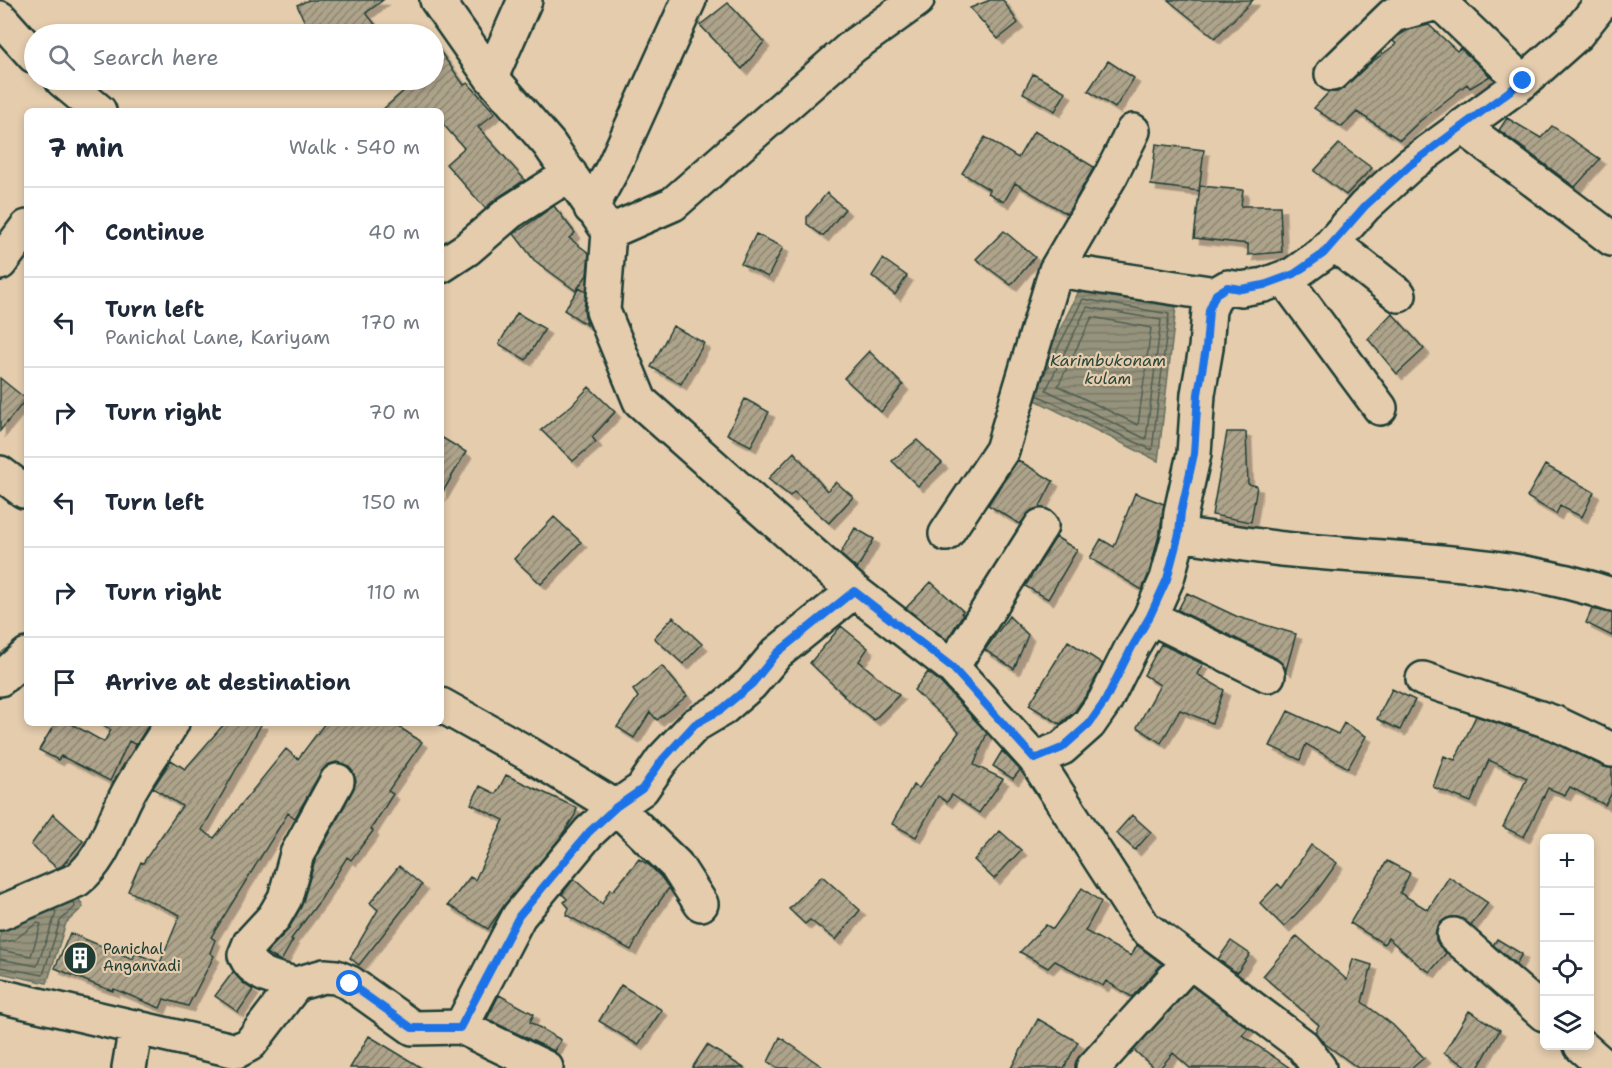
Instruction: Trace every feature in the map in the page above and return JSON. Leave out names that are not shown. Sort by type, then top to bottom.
[{"type":"street","points":[[437,0],[491,77],[549,144],[600,220]]},
{"type":"street","points":[[491,77],[525,0]]},
{"type":"street","points":[[690,0],[614,166],[600,220],[603,311],[640,401],[854,591],[952,667],[1035,759],[1144,927],[1303,1046],[1318,1067]]},
{"type":"street","points":[[600,220],[673,204],[853,46],[917,0]]},
{"type":"street","points":[[1332,74],[1394,15],[1444,0],[1449,11],[1523,81]]},
{"type":"street","points":[[1035,759],[1062,748],[1089,724],[1105,701],[1167,579],[1179,534],[1181,512],[1194,454],[1198,394],[1206,348],[1209,310],[1216,294],[1227,287],[1241,289],[1264,285],[1284,278],[1294,274],[1323,254],[1365,206],[1402,172],[1523,81],[1577,34],[1604,0]]},
{"type":"street","points":[[0,18],[24,45]]},
{"type":"street","points":[[74,90],[95,108]]},
{"type":"street","points":[[1462,126],[1612,239]]},
{"type":"street","points":[[946,534],[1002,450],[1056,270],[1112,175],[1133,131]]},
{"type":"street","points":[[444,264],[467,249],[510,212],[570,174]]},
{"type":"street","points":[[0,264],[24,231]]},
{"type":"street","points":[[1333,243],[1399,295]]},
{"type":"street","points":[[1056,270],[1216,294]]},
{"type":"street","points":[[1284,278],[1380,408]]},
{"type":"street","points":[[0,472],[24,491]]},
{"type":"street","points":[[952,667],[1041,526]]},
{"type":"street","points":[[1179,534],[1281,549],[1478,565],[1583,585],[1612,595]]},
{"type":"street","points":[[460,1028],[519,916],[589,832],[616,807],[642,789],[662,760],[695,724],[722,709],[752,684],[777,653],[854,591]]},
{"type":"street","points":[[1150,616],[1268,675]]},
{"type":"street","points":[[0,679],[24,658]]},
{"type":"street","points":[[1423,679],[1555,723],[1612,750]]},
{"type":"street","points":[[444,707],[527,753],[616,807],[676,865],[701,904]]},
{"type":"street","points":[[0,913],[77,880],[88,872],[97,859],[126,796],[170,726]]},
{"type":"street","points":[[336,782],[297,854],[285,898],[274,917],[250,943],[245,955],[249,964],[264,975],[296,984],[324,976],[336,977],[350,984],[412,1028],[460,1028],[546,1068]]},
{"type":"street","points":[[1454,935],[1540,1010]]},
{"type":"street","points":[[1093,1068],[1190,961]]},
{"type":"street","points":[[0,996],[136,1028],[239,1060],[296,984]]},
{"type":"street","points":[[129,1068],[136,1028]]},
{"type":"street","points":[[1586,1050],[1606,1068]]},
{"type":"water","name":"Karimbukonam kulam","points":[[1079,291],[1176,307],[1158,461],[1027,396]]},
{"type":"water","points":[[74,888],[83,907],[66,923],[47,983],[0,973],[0,925]]},
{"type":"building","points":[[309,0],[383,0],[366,13],[375,24],[306,24],[297,5]]},
{"type":"building","points":[[990,0],[1003,0],[1018,23],[998,39],[970,8]]},
{"type":"building","points":[[1168,0],[1253,0],[1215,38]]},
{"type":"building","points":[[728,3],[764,42],[742,69],[700,25]]},
{"type":"building","points":[[1429,25],[1457,51],[1460,48],[1490,76],[1470,88],[1467,84],[1400,140],[1357,112],[1342,127],[1314,108],[1329,92],[1337,92],[1345,87],[1368,65],[1396,44],[1393,41],[1398,36],[1408,30]]},
{"type":"building","points":[[444,57],[464,85],[468,83],[495,113],[478,127],[525,180],[485,208],[446,164],[464,148],[444,125],[444,108],[384,108],[405,90],[444,90]]},
{"type":"building","points":[[1108,61],[1134,78],[1115,108],[1088,91]]},
{"type":"building","points":[[1033,74],[1066,92],[1055,111],[1023,93]]},
{"type":"building","points":[[1507,118],[1541,138],[1552,126],[1600,159],[1575,187],[1499,130]]},
{"type":"building","points":[[1034,131],[1094,167],[1067,214],[1015,183],[1004,202],[988,193],[990,190],[962,173],[985,137],[1018,158]]},
{"type":"building","points":[[1156,144],[1204,150],[1199,191],[1151,185]]},
{"type":"building","points":[[1339,144],[1372,168],[1346,195],[1314,171]]},
{"type":"building","points":[[1200,186],[1243,190],[1241,206],[1280,206],[1282,252],[1248,255],[1248,244],[1194,238]]},
{"type":"building","points":[[827,193],[845,209],[823,236],[807,224],[807,217]]},
{"type":"building","points":[[554,206],[575,233],[569,238],[589,253],[587,275],[576,291],[534,260],[514,234]]},
{"type":"building","points":[[1004,231],[1035,257],[1011,285],[976,259]]},
{"type":"building","points":[[756,234],[783,247],[768,277],[741,264]]},
{"type":"building","points":[[883,259],[907,276],[895,295],[872,276]]},
{"type":"building","points":[[579,288],[586,292],[584,310],[587,325],[564,310]]},
{"type":"building","points":[[517,313],[545,329],[526,360],[499,344]]},
{"type":"building","points":[[1392,313],[1424,349],[1397,374],[1368,339]]},
{"type":"building","points":[[673,326],[704,343],[681,384],[651,367]]},
{"type":"building","points":[[869,351],[903,385],[881,412],[844,378]]},
{"type":"building","points":[[0,378],[24,397],[24,401],[0,431]]},
{"type":"building","points":[[589,387],[615,412],[592,437],[596,442],[573,461],[541,430],[572,405]]},
{"type":"building","points":[[745,399],[769,412],[751,446],[727,434]]},
{"type":"building","points":[[1227,432],[1246,432],[1248,484],[1257,486],[1251,522],[1212,515]]},
{"type":"building","points":[[444,439],[466,452],[444,490]]},
{"type":"building","points":[[917,440],[942,463],[918,486],[892,461]]},
{"type":"building","points":[[794,452],[827,491],[836,482],[853,497],[829,523],[794,492],[790,496],[768,479]]},
{"type":"building","points":[[1018,460],[1053,481],[1039,508],[1032,510],[1020,524],[988,505]]},
{"type":"building","points":[[1545,465],[1594,492],[1582,517],[1560,506],[1556,514],[1527,497]]},
{"type":"building","points":[[1135,493],[1164,504],[1160,531],[1142,590],[1090,558],[1101,539],[1114,547]]},
{"type":"building","points":[[554,517],[581,542],[541,584],[514,559]]},
{"type":"building","points":[[855,528],[874,539],[857,569],[840,554]]},
{"type":"building","points":[[1056,537],[1077,550],[1048,599],[1025,586]]},
{"type":"building","points":[[931,582],[963,611],[947,640],[906,608]]},
{"type":"building","points":[[1187,593],[1238,617],[1296,634],[1286,670],[1276,658],[1178,610]]},
{"type":"building","points":[[1592,609],[1612,613],[1612,636],[1586,623]]},
{"type":"building","points":[[1009,616],[1028,635],[1014,669],[985,650]]},
{"type":"building","points":[[673,617],[702,644],[683,664],[654,638]]},
{"type":"building","points":[[841,626],[868,648],[859,661],[899,695],[874,720],[843,696],[810,663]]},
{"type":"building","points":[[1068,641],[1103,664],[1075,711],[1060,724],[1029,705]]},
{"type":"building","points":[[1161,644],[1203,664],[1197,674],[1224,690],[1212,723],[1180,710],[1161,743],[1137,727],[1160,685],[1144,675]]},
{"type":"building","points":[[662,666],[687,696],[657,720],[650,712],[634,738],[617,727],[638,697],[633,690]]},
{"type":"building","points":[[928,672],[987,733],[974,765],[1003,779],[979,813],[952,795],[947,802],[938,796],[916,837],[892,824],[913,785],[919,788],[959,732],[914,690]]},
{"type":"building","points":[[1392,689],[1415,700],[1400,730],[1377,719]]},
{"type":"building","points":[[1288,711],[1338,734],[1344,723],[1366,736],[1348,768],[1306,744],[1300,760],[1270,746]]},
{"type":"building","points":[[1476,716],[1548,740],[1604,767],[1612,768],[1612,793],[1605,805],[1570,787],[1565,795],[1548,788],[1524,837],[1503,827],[1527,778],[1489,760],[1471,802],[1433,787],[1444,756],[1455,760]]},
{"type":"building","points":[[53,726],[75,726],[104,742],[111,730],[105,726],[148,726],[136,745],[129,741],[110,781],[61,756],[58,760],[39,750]]},
{"type":"building","points":[[222,726],[260,726],[202,830],[214,838],[286,749],[298,759],[323,726],[398,726],[422,742],[388,791],[393,794],[371,829],[373,831],[351,860],[347,857],[321,899],[291,939],[293,940],[281,961],[266,953],[288,930],[301,907],[315,861],[353,790],[356,781],[353,772],[345,764],[336,762],[327,765],[295,818],[288,813],[211,937],[215,940],[210,953],[214,956],[188,1006],[164,999],[160,1008],[55,968],[70,933],[133,959],[135,953],[160,963],[180,915],[128,891],[141,862],[143,863],[182,806],[153,788],[171,760],[185,769]]},
{"type":"building","points":[[1002,751],[1020,770],[1013,779],[993,766]]},
{"type":"building","points":[[506,775],[577,808],[560,838],[505,904],[488,929],[448,905],[470,877],[475,880],[504,820],[471,804],[480,786],[496,794]]},
{"type":"building","points":[[53,814],[83,841],[62,866],[57,868],[31,845]]},
{"type":"building","points":[[1132,815],[1151,832],[1135,850],[1116,833]]},
{"type":"building","points":[[1000,831],[1021,850],[994,879],[974,860]]},
{"type":"building","points":[[1311,845],[1337,863],[1314,895],[1284,927],[1260,903],[1278,884],[1282,888]]},
{"type":"building","points":[[639,859],[649,865],[669,888],[648,918],[631,950],[566,915],[569,908],[564,902],[567,899],[562,894],[574,879],[602,904],[610,889],[613,891]]},
{"type":"building","points":[[1387,861],[1410,873],[1400,893],[1428,910],[1449,877],[1488,903],[1471,925],[1457,917],[1447,918],[1440,923],[1436,931],[1436,940],[1446,953],[1430,972],[1388,938],[1384,944],[1350,923]]},
{"type":"building","points":[[399,866],[422,885],[359,965],[350,958],[378,910],[370,903]]},
{"type":"building","points":[[822,876],[860,910],[836,940],[810,920],[805,924],[789,909]]},
{"type":"building","points":[[1082,888],[1101,902],[1085,931],[1131,956],[1137,945],[1162,964],[1132,997],[1106,981],[1103,986],[1055,961],[1048,968],[1020,952],[1046,925],[1053,929]]},
{"type":"building","points":[[1297,936],[1347,980],[1353,959],[1372,965],[1362,1002],[1393,1025],[1424,1058],[1412,1068],[1358,1068],[1324,1043],[1315,1032],[1319,1025],[1263,976]]},
{"type":"building","points":[[1497,939],[1522,954],[1516,964],[1493,945]]},
{"type":"building","points":[[1231,941],[1250,954],[1237,973],[1218,959]]},
{"type":"building","points":[[233,972],[253,990],[238,1012],[215,996]]},
{"type":"building","points":[[621,985],[662,1010],[638,1045],[599,1021]]},
{"type":"building","points":[[1192,986],[1248,1028],[1242,1035],[1290,1068],[1190,1068],[1173,1053],[1160,1068],[1154,1068],[1134,1050]]},
{"type":"building","points":[[499,995],[534,1014],[530,1022],[561,1040],[554,1051],[487,1019]]},
{"type":"building","points":[[1469,1011],[1500,1030],[1478,1068],[1470,1068],[1444,1053]]},
{"type":"building","points":[[1038,1019],[1078,1042],[1064,1068],[1011,1068]]},
{"type":"building","points":[[369,1036],[422,1068],[350,1068]]},
{"type":"building","points":[[780,1037],[824,1068],[778,1068],[768,1062]]},
{"type":"building","points":[[707,1045],[744,1068],[692,1068]]},
{"type":"place","name":"Panichal Anganvadi","points":[[80,958]]},
{"type":"route","points":[[350,984],[412,1028],[460,1028],[519,916],[589,832],[616,807],[642,789],[662,760],[695,724],[722,709],[752,684],[777,653],[854,591],[952,667],[1035,759],[1062,748],[1089,724],[1105,701],[1167,579],[1179,534],[1181,512],[1194,454],[1198,394],[1206,348],[1209,310],[1216,294],[1227,287],[1241,289],[1264,285],[1294,274],[1323,254],[1365,206],[1410,165],[1523,81]]}]
